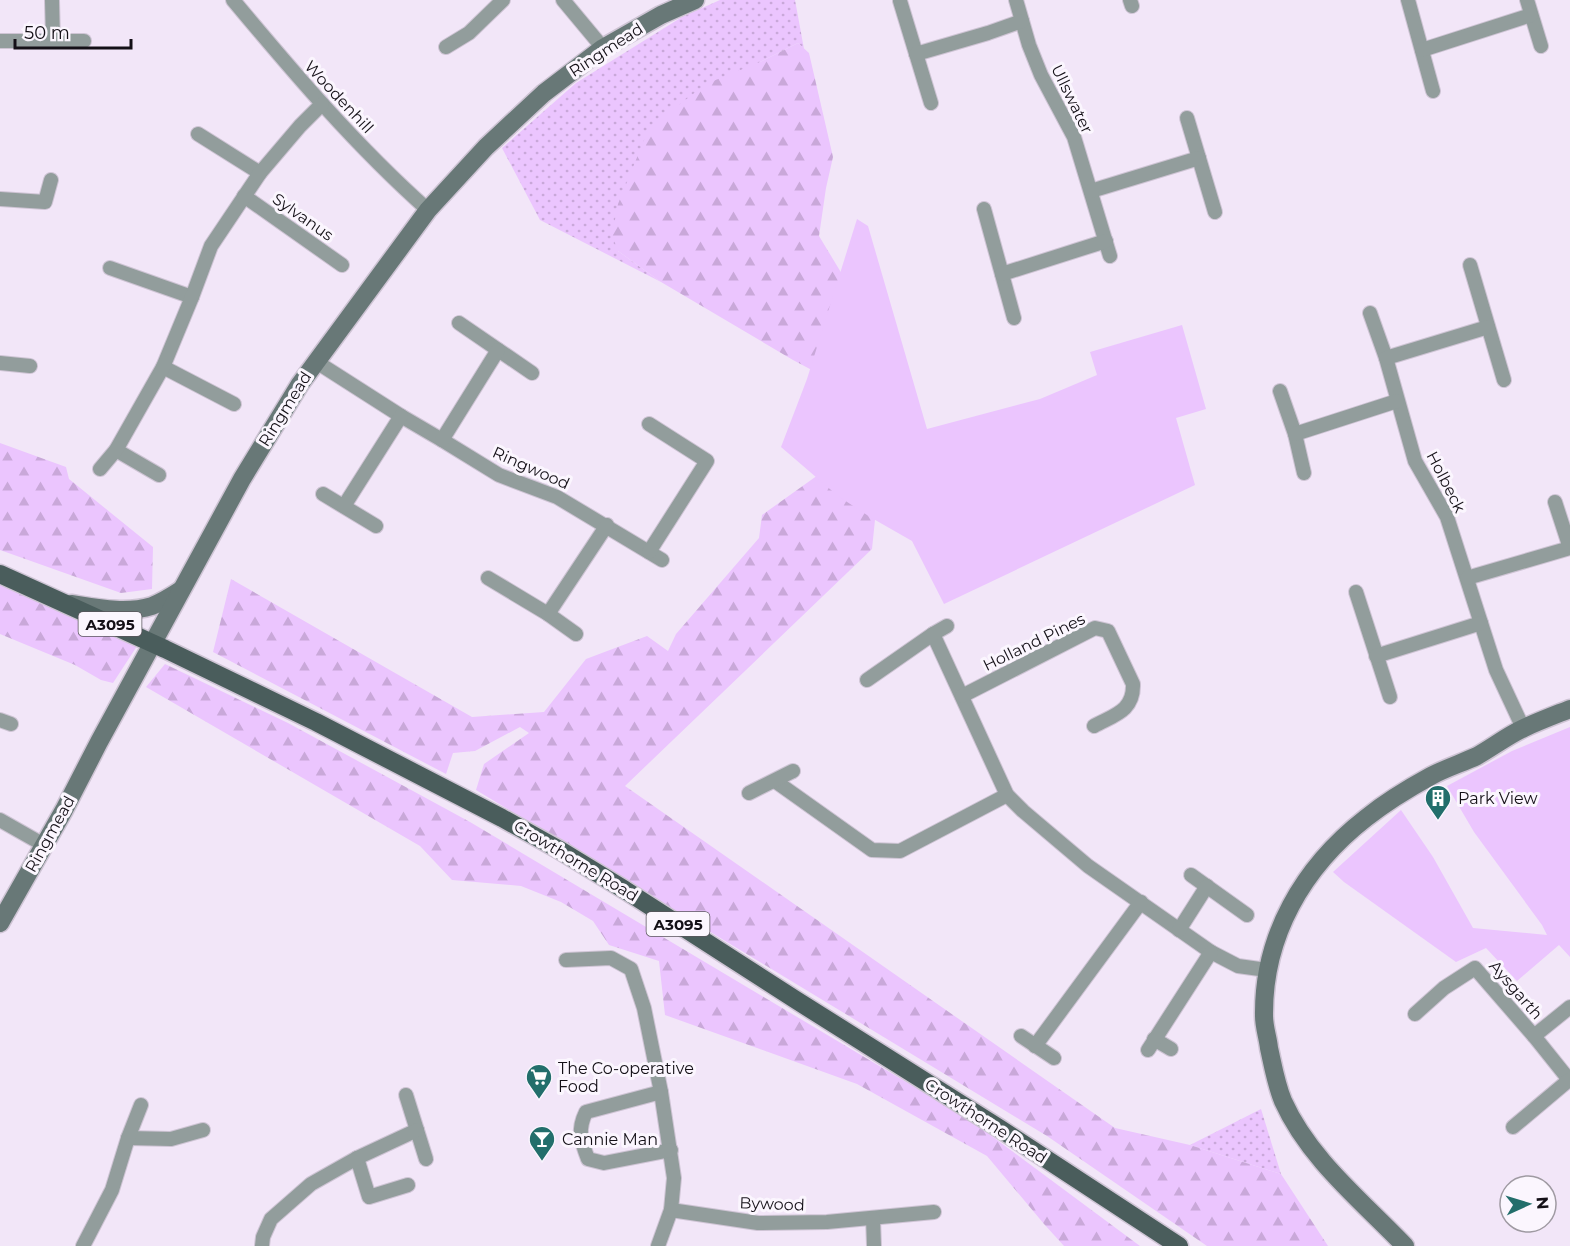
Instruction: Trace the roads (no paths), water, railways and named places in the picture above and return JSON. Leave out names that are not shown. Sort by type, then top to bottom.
[{"type":"main road","name":"Crowthorne Road","points":[[0,574],[326,727],[502,818],[568,855],[999,1128],[1179,1246]]},
{"type":"street","points":[[52,0],[53,41]]},
{"type":"street","name":"Woodenhill","points":[[233,0],[306,87],[395,180],[428,210]]},
{"type":"street","points":[[446,47],[469,33],[503,0]]},
{"type":"street","points":[[563,0],[603,48]]},
{"type":"street","name":"Ringmead","points":[[0,923],[64,810],[242,480],[315,361],[428,210],[486,147],[544,93],[603,48],[661,15],[695,0]]},
{"type":"street","name":"Ullswater","points":[[1016,0],[1041,75],[1074,137],[1110,256]]},
{"type":"street","points":[[1408,0],[1433,91]]},
{"type":"street","points":[[1527,0],[1541,46]]},
{"type":"street","points":[[900,1],[931,103]]},
{"type":"street","points":[[1422,50],[1531,15]]},
{"type":"street","points":[[916,54],[1022,21]]},
{"type":"street","points":[[0,41],[84,41]]},
{"type":"street","points":[[100,469],[116,450],[163,367],[211,246],[260,173],[322,104]]},
{"type":"street","points":[[1187,118],[1215,212]]},
{"type":"street","points":[[198,134],[260,173]]},
{"type":"street","points":[[1091,192],[1198,158]]},
{"type":"street","points":[[0,199],[45,202],[51,180]]},
{"type":"street","name":"Sylvanus","points":[[244,196],[342,265]]},
{"type":"street","points":[[984,209],[1014,318]]},
{"type":"street","points":[[1002,274],[1106,241]]},
{"type":"street","points":[[1470,265],[1504,380]]},
{"type":"street","points":[[110,268],[192,297]]},
{"type":"street","name":"Holbeck","points":[[1370,313],[1386,358],[1415,461],[1448,517],[1496,670],[1523,728]]},
{"type":"street","points":[[459,322],[532,373]]},
{"type":"street","points":[[1386,358],[1488,327]]},
{"type":"street","points":[[442,440],[498,350]]},
{"type":"street","name":"Ringwood","points":[[315,361],[499,475],[557,497],[662,560]]},
{"type":"street","points":[[0,363],[30,366]]},
{"type":"street","points":[[163,367],[234,404]]},
{"type":"street","points":[[1280,391],[1295,434],[1304,473]]},
{"type":"street","points":[[1295,434],[1397,401]]},
{"type":"street","points":[[344,506],[401,416]]},
{"type":"street","points":[[649,424],[707,461],[649,552]]},
{"type":"street","points":[[116,450],[159,475]]},
{"type":"street","points":[[323,494],[376,526]]},
{"type":"street","points":[[1467,578],[1570,548],[1556,502]]},
{"type":"street","points":[[548,614],[607,525]]},
{"type":"street","points":[[488,578],[548,614],[576,634]]},
{"type":"street","points":[[66,603],[120,610],[140,608],[158,604],[181,590]]},
{"type":"street","points":[[1356,591],[1390,697]]},
{"type":"street","points":[[1376,656],[1480,623]]},
{"type":"street","points":[[867,680],[947,626]]},
{"type":"street","name":"Holland Pines","points":[[962,696],[1095,628],[1108,631],[1133,684],[1133,690],[1129,704],[1123,711],[1094,726]]},
{"type":"street","points":[[933,634],[1007,795],[1088,866],[1211,952],[1238,966],[1267,970]]},
{"type":"street","points":[[1406,1246],[1329,1169],[1302,1134],[1283,1101],[1274,1070],[1264,1018],[1267,970],[1281,926],[1301,885],[1332,848],[1365,818],[1431,776],[1478,755],[1523,728],[1570,709]]},
{"type":"street","points":[[749,793],[793,771]]},
{"type":"street","points":[[775,781],[872,850],[900,851],[1007,795]]},
{"type":"street","points":[[0,820],[44,845]]},
{"type":"street","points":[[1191,875],[1246,915]]},
{"type":"street","points":[[1179,930],[1207,886]]},
{"type":"street","points":[[1035,1046],[1141,902]]},
{"type":"street","points":[[1171,1049],[1151,1044],[1211,952]]},
{"type":"street","points":[[566,960],[611,958],[631,969],[644,1008],[661,1092],[674,1178],[671,1210],[658,1246]]},
{"type":"street","name":"Aysgarth","points":[[1415,1014],[1444,988],[1475,968],[1534,1036],[1570,1081],[1513,1127]]},
{"type":"street","name":"Aysgarth","points":[[1534,1036],[1570,1006]]},
{"type":"street","points":[[1021,1036],[1054,1058]]},
{"type":"street","points":[[661,1092],[586,1112],[580,1124],[582,1144],[588,1159],[604,1163],[671,1150]]},
{"type":"street","points":[[406,1095],[426,1159]]},
{"type":"street","points":[[82,1246],[112,1190],[141,1105]]},
{"type":"street","points":[[128,1138],[171,1139],[203,1130]]},
{"type":"street","points":[[262,1246],[263,1237],[271,1219],[311,1184],[357,1158],[417,1130]]},
{"type":"street","points":[[357,1158],[369,1197],[408,1185]]},
{"type":"street","name":"Bywood","points":[[671,1210],[758,1223],[827,1222],[934,1212]]},
{"type":"street","points":[[873,1218],[874,1246]]},
{"type":"place","name":"Park View","points":[[1438,821]]},
{"type":"place","name":"The Co-operative Food","points":[[539,1100]]},
{"type":"place","name":"Cannie Man","points":[[542,1162]]}]
